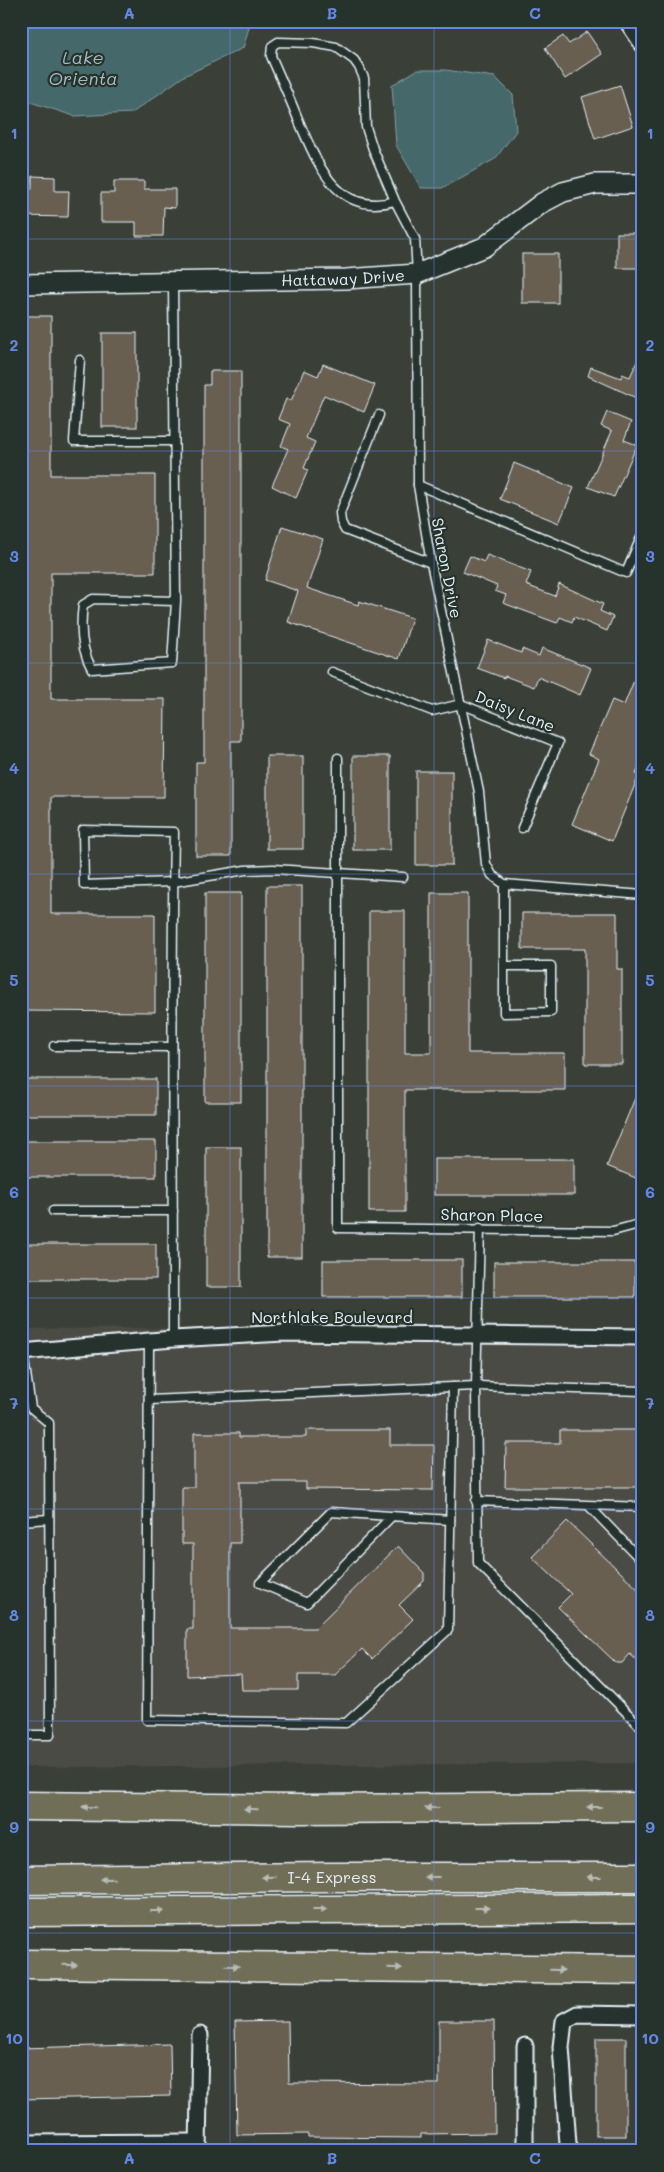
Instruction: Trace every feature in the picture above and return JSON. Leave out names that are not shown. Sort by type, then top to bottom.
[{"type":"highway","points":[[21,1806],[300,1809],[643,1806]]},
{"type":"highway","name":"I-4 Express","points":[[21,1880],[333,1876],[643,1877]]},
{"type":"highway","name":"I-4 Express","points":[[21,1912],[643,1908]]},
{"type":"highway","points":[[21,1964],[643,1970]]},
{"type":"street","points":[[627,21],[643,44]]},
{"type":"street","name":"Hattaway Drive","points":[[21,284],[353,279],[418,274],[484,247],[542,204],[563,192],[595,184],[643,184]]},
{"type":"street","name":"Northlake Boulevard","points":[[22,1352],[173,1339],[284,1334],[479,1334],[643,1337]]},
{"type":"street","points":[[570,2151],[561,2047],[564,2021],[577,2014],[643,2015]]},
{"type":"street","points":[[21,2143],[198,2146],[200,2035]]},
{"type":"street","points":[[525,2046],[525,2151]]},
{"type":"lane","name":"Sharon Drive","points":[[395,202],[380,206],[363,205],[348,198],[334,186],[317,163],[271,56],[272,46],[278,42],[313,43],[336,47],[354,60],[364,78],[368,134],[395,202],[415,239],[418,274],[418,485],[431,563],[479,792],[486,864],[492,875],[504,884]]},
{"type":"lane","points":[[173,282],[176,601],[172,663],[92,669],[85,657],[80,621],[82,605],[93,599],[176,601]]},
{"type":"lane","points":[[80,360],[74,441],[173,441]]},
{"type":"lane","points":[[379,414],[340,513],[341,522],[345,530],[431,563]]},
{"type":"lane","points":[[418,485],[626,573],[643,533]]},
{"type":"lane","points":[[332,672],[432,711],[461,704]]},
{"type":"lane","name":"Daisy Lane","points":[[461,704],[558,743],[522,828]]},
{"type":"lane","points":[[337,873],[338,758]]},
{"type":"lane","points":[[173,1339],[172,1047],[173,882],[174,832],[83,830],[84,885],[173,882],[245,870],[273,869],[403,878]]},
{"type":"lane","name":"Sharon Place","points":[[337,873],[338,1228],[480,1228],[613,1231],[639,1224],[643,1219]]},
{"type":"lane","points":[[504,966],[551,966],[551,1012],[504,1013],[504,966],[504,884],[642,893]]},
{"type":"lane","points":[[54,1046],[172,1047]]},
{"type":"lane","points":[[54,1211],[173,1211]]},
{"type":"lane","points":[[480,1228],[479,1334],[476,1386],[478,1563],[643,1729]]},
{"type":"lane","points":[[149,1341],[147,1720],[346,1723],[448,1630],[453,1387]]},
{"type":"lane","points":[[22,1352],[31,1408]]},
{"type":"lane","points":[[149,1400],[476,1386],[643,1391]]},
{"type":"lane","points":[[21,1408],[31,1408],[49,1423],[50,1734],[21,1735]]},
{"type":"lane","points":[[476,1502],[643,1506]]},
{"type":"lane","points":[[589,1506],[643,1562]]},
{"type":"lane","points":[[392,1516],[307,1603],[260,1583],[331,1512],[392,1516],[450,1520]]},
{"type":"lane","points":[[21,1521],[49,1519]]},
{"type":"shaded area","points":[[227,1328],[172,1330],[21,1344],[21,1329]]},
{"type":"shaded area","points":[[284,1342],[643,1345],[643,1763],[21,1767],[21,1361],[173,1347]]},
{"type":"water","name":"Lake Orienta","points":[[21,21],[251,21],[243,48],[184,76],[132,113],[74,116],[21,99]]},
{"type":"water","points":[[417,70],[445,70],[495,77],[513,95],[516,131],[495,159],[442,188],[421,188],[396,145],[392,85]]},
{"type":"building","points":[[587,32],[602,54],[565,79],[545,48],[563,36],[569,44]]},
{"type":"building","points":[[620,85],[633,126],[595,139],[582,97]]},
{"type":"building","points":[[32,176],[55,177],[55,191],[69,191],[68,217],[21,216],[21,189],[32,189]]},
{"type":"building","points":[[114,181],[144,181],[144,189],[175,189],[175,208],[164,207],[163,236],[136,236],[136,222],[101,222],[101,193],[114,193]]},
{"type":"building","points":[[617,233],[643,233],[643,268],[617,268]]},
{"type":"building","points":[[522,254],[558,254],[558,303],[522,303]]},
{"type":"building","points":[[21,316],[51,316],[51,475],[155,475],[155,573],[51,573],[51,699],[165,699],[164,797],[51,797],[51,914],[155,914],[155,1012],[21,1011]]},
{"type":"building","points":[[102,333],[137,333],[137,427],[102,427]]},
{"type":"building","points":[[643,348],[643,401],[588,376],[591,367],[621,378],[622,374],[630,377]]},
{"type":"building","points":[[323,364],[375,385],[364,412],[324,395],[306,438],[315,442],[304,468],[308,470],[296,498],[272,486],[288,449],[281,446],[290,424],[278,419],[286,399],[291,401],[304,370],[318,376]]},
{"type":"building","points":[[210,371],[241,371],[241,741],[231,741],[231,856],[196,856],[196,762],[204,762],[204,385],[210,385]]},
{"type":"building","points":[[607,412],[631,422],[624,440],[637,445],[614,497],[588,487],[612,431],[601,426]]},
{"type":"building","points":[[514,463],[574,488],[559,523],[500,499]]},
{"type":"building","points":[[282,526],[323,539],[307,588],[358,605],[359,601],[412,618],[399,659],[288,622],[298,591],[265,580]]},
{"type":"building","points":[[487,555],[531,572],[526,585],[555,596],[559,584],[603,604],[600,611],[613,617],[607,631],[574,617],[572,622],[560,617],[557,623],[503,603],[506,595],[495,591],[497,586],[463,572],[470,556],[484,562]]},
{"type":"building","points":[[488,640],[521,653],[522,649],[539,656],[542,648],[591,668],[580,695],[538,677],[534,687],[477,668]]},
{"type":"building","points":[[642,661],[643,757],[636,774],[639,775],[612,841],[572,824],[599,759],[589,754],[612,700],[624,705]]},
{"type":"building","points":[[267,756],[303,756],[303,849],[267,849]]},
{"type":"building","points":[[353,756],[390,756],[390,850],[353,850]]},
{"type":"building","points":[[416,771],[452,771],[452,865],[416,865]]},
{"type":"building","points":[[267,886],[302,886],[302,1257],[267,1257]]},
{"type":"building","points":[[205,893],[241,893],[241,1102],[205,1102]]},
{"type":"building","points":[[431,893],[468,893],[468,1053],[565,1053],[565,1090],[405,1090],[405,1212],[369,1212],[369,911],[405,911],[405,1053],[431,1053]]},
{"type":"building","points":[[522,913],[617,913],[617,969],[622,969],[622,1064],[585,1064],[585,949],[522,949]]},
{"type":"building","points":[[21,1079],[156,1079],[156,1115],[21,1115]]},
{"type":"building","points":[[643,1081],[643,1181],[607,1166]]},
{"type":"building","points":[[21,1141],[156,1141],[156,1177],[21,1177]]},
{"type":"building","points":[[206,1147],[241,1147],[241,1287],[206,1287]]},
{"type":"building","points":[[434,1159],[574,1159],[574,1195],[434,1195]]},
{"type":"building","points":[[21,1244],[156,1244],[156,1279],[21,1279]]},
{"type":"building","points":[[323,1260],[462,1260],[462,1297],[323,1297]]},
{"type":"building","points":[[494,1262],[635,1262],[635,1297],[494,1297]]},
{"type":"building","points":[[306,1430],[390,1430],[390,1445],[434,1445],[433,1490],[306,1489],[306,1482],[240,1482],[240,1543],[230,1543],[230,1628],[315,1628],[398,1546],[424,1573],[424,1581],[399,1605],[413,1619],[372,1659],[362,1649],[335,1675],[298,1675],[298,1690],[242,1690],[241,1674],[187,1676],[187,1629],[193,1629],[193,1544],[182,1544],[182,1487],[194,1487],[194,1433],[239,1433],[239,1437],[306,1437]]},
{"type":"building","points":[[560,1430],[643,1430],[643,1487],[505,1487],[506,1443],[560,1443]]},
{"type":"building","points":[[567,1521],[643,1594],[643,1666],[630,1654],[622,1663],[616,1663],[558,1607],[571,1594],[532,1557]]},
{"type":"building","points":[[288,2021],[289,2083],[439,2084],[439,2021],[494,2021],[495,2133],[421,2134],[421,2138],[308,2137],[308,2134],[237,2135],[235,2022]]},
{"type":"building","points":[[596,2038],[626,2038],[626,2136],[596,2136]]},
{"type":"building","points":[[170,2044],[171,2096],[21,2099],[21,2048]]}]
